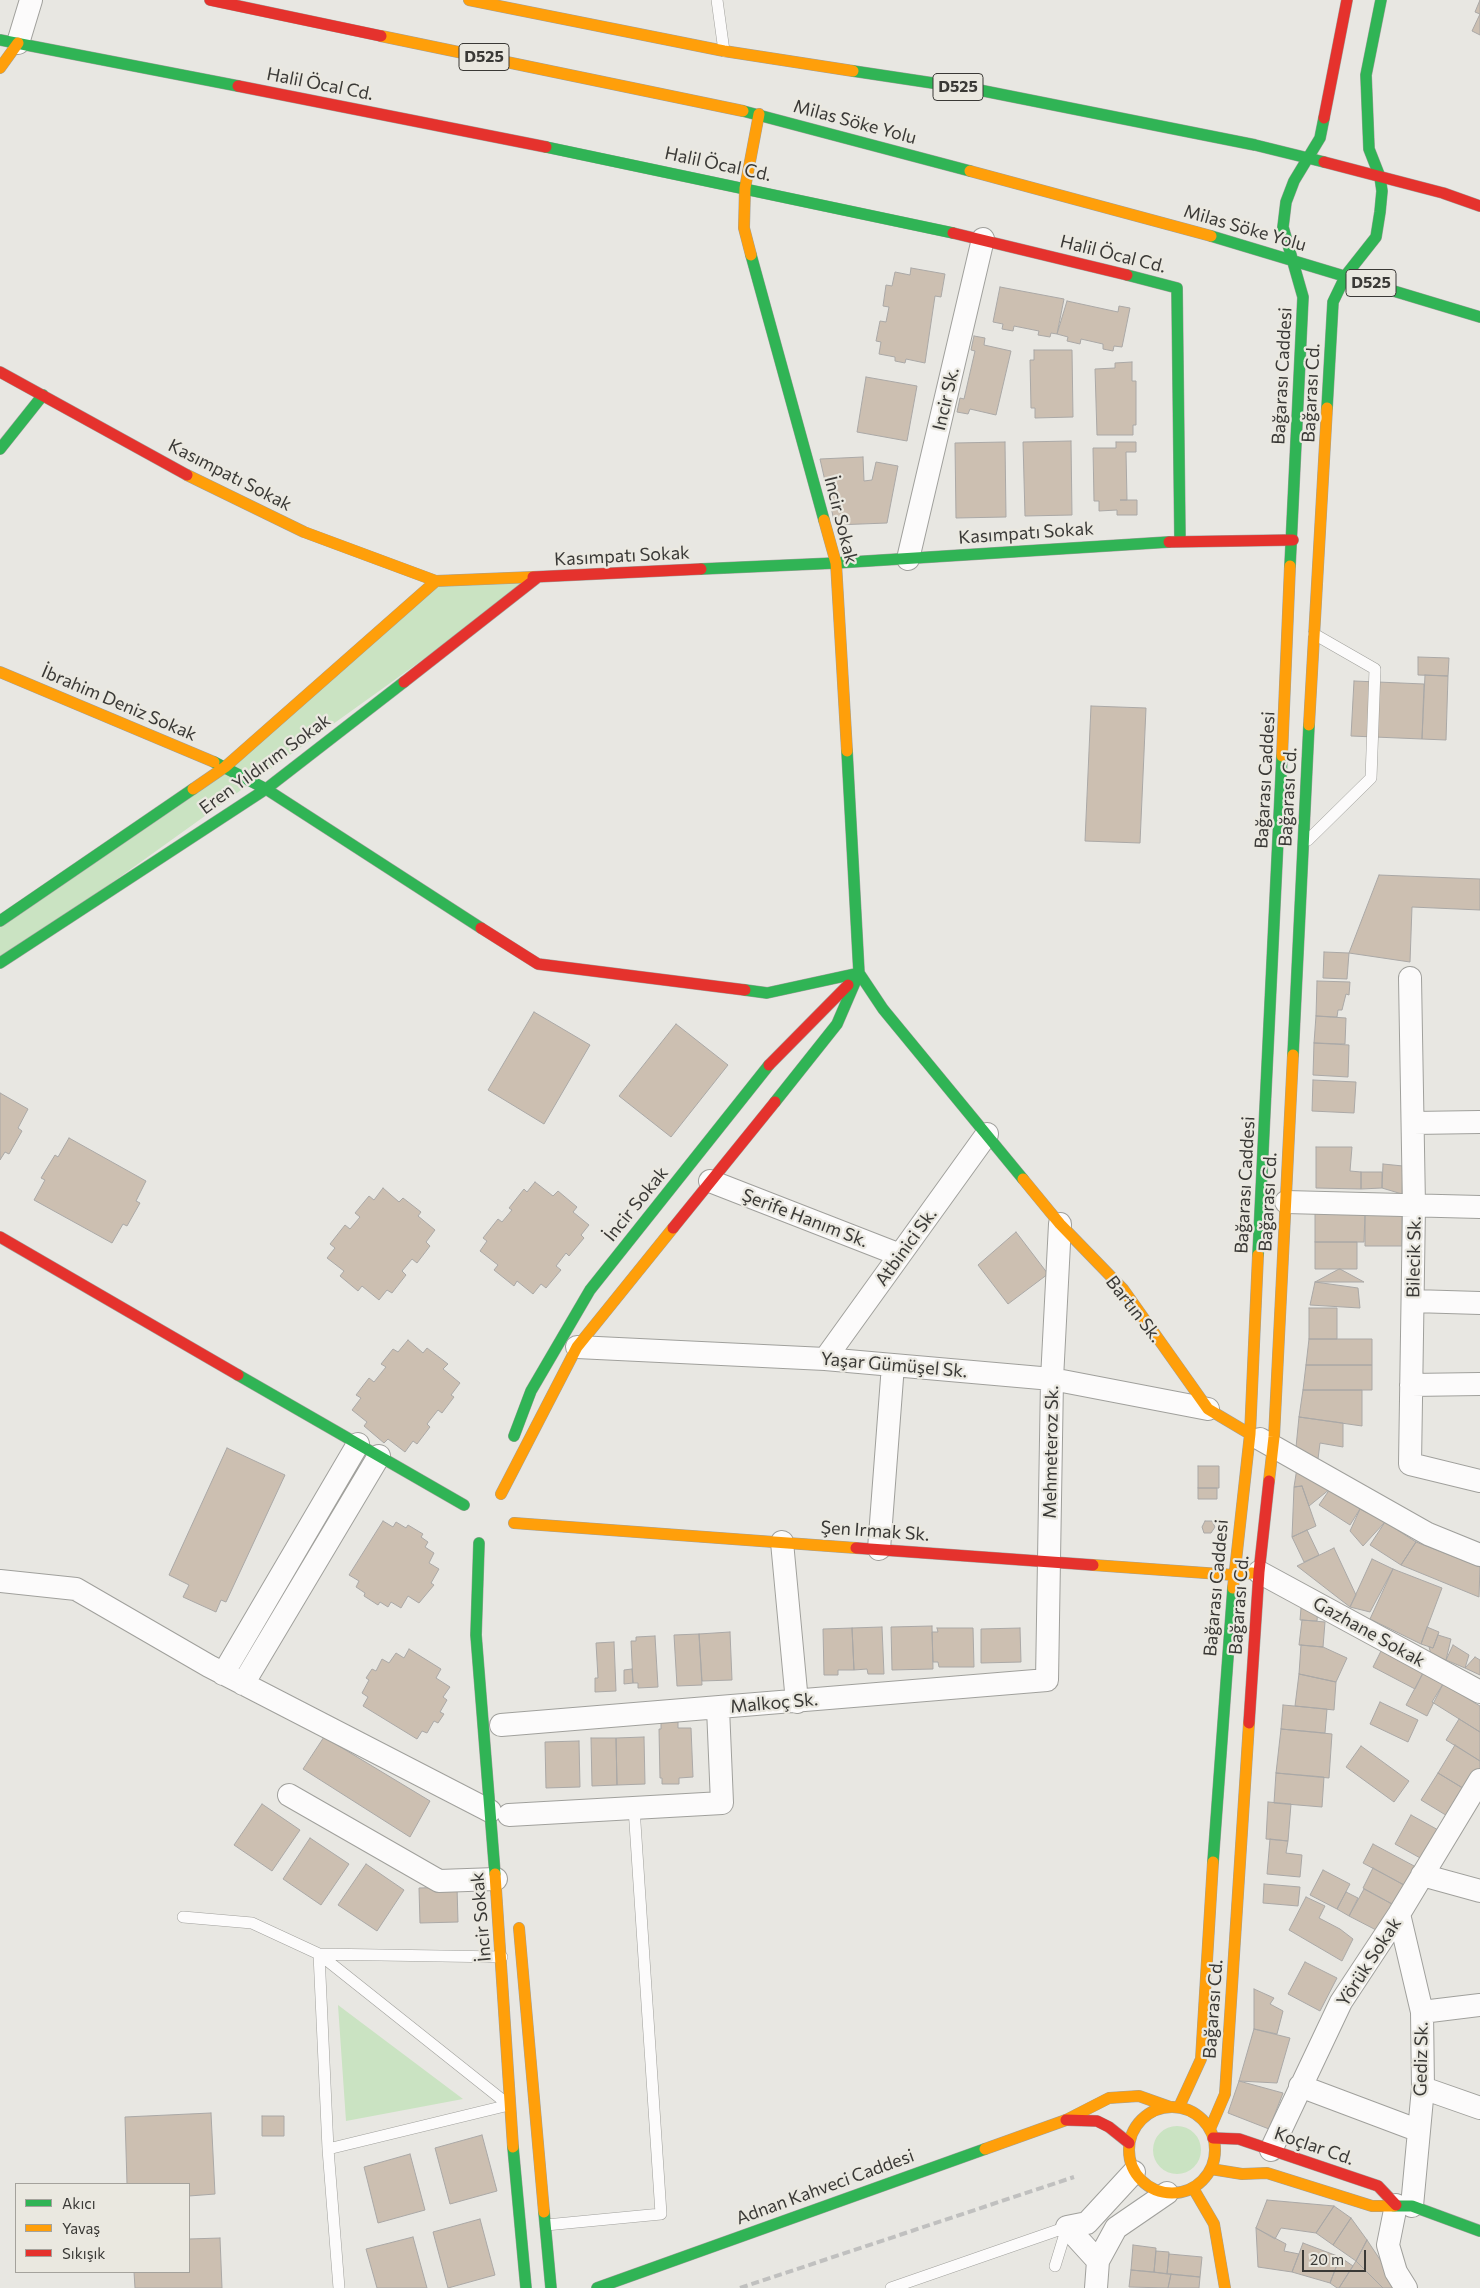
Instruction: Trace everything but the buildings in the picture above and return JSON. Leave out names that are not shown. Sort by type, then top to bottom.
[{"type":"main road","name":"Milas Söke Yolu","points":[[210,0],[759,114],[1294,260],[1480,317]]},
{"type":"main road","name":"D525","points":[[469,0],[724,51],[979,90],[1256,145],[1443,193],[1480,206]]},
{"type":"main road","points":[[1294,260],[1283,228],[1286,202],[1294,181],[1320,138],[1347,0]]},
{"type":"main road","points":[[1346,275],[1360,260],[1376,237],[1382,191],[1380,177],[1368,149],[1366,75],[1381,0]]},
{"type":"main road","points":[[0,68],[9,42]]},
{"type":"main road","name":"Halil Öcal Cd.","points":[[9,42],[441,125],[745,188],[983,239],[1177,288],[1180,541]]},
{"type":"main road","name":"İncir Sokak","points":[[503,1464],[501,1495],[577,1347],[837,1024],[859,973],[836,563],[744,228],[745,188],[759,114]]},
{"type":"main road","name":"Bağarası Caddesi","points":[[1174,2107],[1201,2059],[1216,1803],[1234,1575],[1250,1434],[1303,297],[1294,260]]},
{"type":"main road","name":"Bağarası Cd.","points":[[1211,2134],[1225,2094],[1259,1572],[1273,1446],[1314,633],[1333,302],[1346,275]]},
{"type":"main road","name":"Kasımpatı Sokak","points":[[0,372],[186,474],[304,532],[436,581],[836,563],[1180,541],[1293,540]]},
{"type":"main road","points":[[0,449],[43,395]]},
{"type":"main road","name":"Eren Yıldırım Sokak","points":[[0,963],[266,789],[538,577]]},
{"type":"main road","name":"Eren Yıldırım Sokak","points":[[0,921],[225,767],[436,581]]},
{"type":"main road","name":"İbrahim Deniz Sokak","points":[[0,672],[225,767],[266,789],[538,964],[767,993],[859,973]]},
{"type":"main road","points":[[1279,843],[1304,844]]},
{"type":"main road","name":"İncir Sokak","points":[[510,1445],[531,1391],[590,1290],[772,1062],[859,973]]},
{"type":"main road","name":"Bartın Sk.","points":[[859,973],[883,1009],[1060,1224],[1123,1290],[1208,1409],[1250,1434]]},
{"type":"main road","points":[[0,1237],[465,1506]]},
{"type":"main road","name":"Şen Irmak Sk.","points":[[514,1523],[1234,1575],[1259,1572]]},
{"type":"main road","name":"İncir Sokak","points":[[488,1621],[479,1542],[476,1635],[504,1814],[496,1879],[502,1957],[509,2105],[526,2288]]},
{"type":"main road","name":"İncir Sokak","points":[[517,1913],[551,2288]]},
{"type":"main road","points":[[1066,2120],[1109,2098],[1139,2096],[1194,2113],[1211,2134],[1214,2159],[1211,2169],[1203,2180],[1193,2188],[1181,2193],[1167,2193],[1154,2190],[1142,2182],[1134,2172],[1129,2158],[1129,2143],[1134,2129],[1143,2118],[1155,2110],[1174,2107]]},
{"type":"main road","points":[[1066,2120],[1097,2121],[1109,2127],[1129,2143]]},
{"type":"main road","name":"Adnan Kahveci Caddesi","points":[[597,2288],[1066,2120]]},
{"type":"main road","name":"Koçlar Cd.","points":[[1211,2134],[1239,2139],[1378,2186],[1404,2205],[1480,2231]]},
{"type":"main road","name":"Koçlar Cd.","points":[[1211,2169],[1242,2174],[1267,2173],[1372,2206],[1404,2205]]},
{"type":"main road","points":[[1193,2188],[1214,2224],[1224,2288]]},
{"type":"street","points":[[9,42],[31,0]]},
{"type":"street","name":"Incir Sk.","points":[[908,559],[983,239]]},
{"type":"street","name":"Bilecik Sk.","points":[[1410,978],[1414,1206],[1410,1464],[1480,1481]]},
{"type":"street","points":[[1413,1122],[1480,1122]]},
{"type":"street","name":"Atbinici Sk.","points":[[825,1359],[987,1134]]},
{"type":"street","name":"Şerife Hanım Sk.","points":[[710,1181],[900,1255]]},
{"type":"street","points":[[1286,1202],[1480,1207]]},
{"type":"street","name":"Mehmeteroz Sk.","points":[[1047,1680],[1052,1379],[1060,1224]]},
{"type":"street","points":[[1413,1301],[1480,1303]]},
{"type":"street","name":"Yaşar Gümüşel Sk.","points":[[577,1347],[825,1359],[1052,1379],[1208,1409]]},
{"type":"street","points":[[879,1549],[893,1365]]},
{"type":"street","points":[[1412,1385],[1480,1384]]},
{"type":"street","name":"Bartın Sk.","points":[[1250,1434],[1428,1534],[1480,1555]]},
{"type":"street","points":[[233,1679],[358,1444]]},
{"type":"street","points":[[233,1679],[379,1456]]},
{"type":"street","points":[[782,1542],[797,1702]]},
{"type":"street","name":"Gazhane Sokak","points":[[1259,1572],[1480,1692]]},
{"type":"street","points":[[0,1581],[76,1589],[233,1679],[504,1814],[722,1803],[718,1708]]},
{"type":"street","name":"Malkoç Sk.","points":[[501,1725],[1047,1680]]},
{"type":"street","name":"Yörük Sokak","points":[[1271,2150],[1341,2002],[1399,1914],[1480,1780]]},
{"type":"street","points":[[289,1795],[439,1881],[496,1879]]},
{"type":"street","points":[[1422,1875],[1480,1891]]},
{"type":"street","name":"Gediz Sk.","points":[[1399,1914],[1422,2012],[1423,2088],[1417,2130],[1404,2205],[1388,2245],[1396,2272],[1406,2288]]},
{"type":"street","points":[[1422,2012],[1480,2005]]},
{"type":"street","points":[[1300,2086],[1417,2130]]},
{"type":"street","points":[[1423,2088],[1480,2108]]},
{"type":"street","points":[[1066,2227],[1087,2223],[1134,2172]]},
{"type":"street","points":[[1096,2288],[1098,2260],[1116,2228],[1167,2193]]},
{"type":"street","points":[[1066,2227],[1098,2260]]},
{"type":"lane","points":[[717,0],[724,51]]},
{"type":"lane","points":[[561,7],[564,20]]},
{"type":"lane","points":[[1304,844],[1371,778],[1375,669],[1314,633]]},
{"type":"lane","points":[[546,2225],[661,2214],[634,1808]]},
{"type":"lane","points":[[183,1917],[252,1923],[319,1954],[509,2105]]},
{"type":"lane","points":[[319,1954],[502,1957]]},
{"type":"lane","points":[[319,1954],[328,2149],[340,2288]]},
{"type":"lane","points":[[328,2149],[509,2105]]},
{"type":"lane","points":[[1055,2266],[1066,2227]]},
{"type":"lane","points":[[891,2288],[1066,2227]]},
{"type":"green space","points":[[538,577],[0,963],[0,921],[225,767],[436,581]]},
{"type":"green space","points":[[338,2005],[463,2099],[346,2121]]},
{"type":"green space","points":[[1177,2126],[1186,2128],[1194,2133],[1199,2141],[1201,2150],[1199,2159],[1194,2167],[1186,2172],[1177,2174],[1168,2172],[1160,2167],[1155,2159],[1153,2150],[1155,2141],[1160,2133],[1168,2128]]},
{"type":"railway","points":[[740,2288],[1074,2177]]},
{"type":"traffic: fast","points":[[1327,408],[1333,302],[1346,275],[1376,237],[1380,212],[1382,191],[1380,177],[1369,149],[1366,75],[1381,0]]},
{"type":"traffic: fast","points":[[0,40],[238,86]]},
{"type":"traffic: fast","points":[[853,71],[979,90],[1255,145],[1324,162]]},
{"type":"traffic: fast","points":[[743,111],[970,171]]},
{"type":"traffic: fast","points":[[1290,566],[1303,297],[1283,227],[1286,202],[1294,181],[1320,138],[1324,118]]},
{"type":"traffic: fast","points":[[546,147],[953,233]]},
{"type":"traffic: fast","points":[[1211,236],[1480,317]]},
{"type":"traffic: fast","points":[[751,255],[824,520]]},
{"type":"traffic: fast","points":[[1127,275],[1177,288],[1180,541]]},
{"type":"traffic: fast","points":[[0,449],[43,395]]},
{"type":"traffic: fast","points":[[701,569],[836,563],[1169,542]]},
{"type":"traffic: fast","points":[[0,963],[266,789],[404,682]]},
{"type":"traffic: fast","points":[[1293,1055],[1309,725]]},
{"type":"traffic: fast","points":[[775,1102],[837,1024],[859,973],[847,751]]},
{"type":"traffic: fast","points":[[1258,1255],[1282,756]]},
{"type":"traffic: fast","points":[[214,762],[266,789],[481,928]]},
{"type":"traffic: fast","points":[[0,921],[193,789]]},
{"type":"traffic: fast","points":[[745,990],[767,993],[859,973]]},
{"type":"traffic: fast","points":[[859,973],[883,1009],[1023,1179]]},
{"type":"traffic: fast","points":[[514,1436],[531,1391],[590,1290],[769,1065]]},
{"type":"traffic: fast","points":[[238,1375],[464,1505]]},
{"type":"traffic: fast","points":[[479,1543],[476,1635],[495,1874]]},
{"type":"traffic: fast","points":[[1213,1862],[1233,1588]]},
{"type":"traffic: fast","points":[[513,2147],[526,2288]]},
{"type":"traffic: fast","points":[[597,2288],[985,2149]]},
{"type":"traffic: fast","points":[[1394,2206],[1412,2206],[1480,2231]]},
{"type":"traffic: fast","points":[[544,2212],[551,2288]]},
{"type":"traffic: slow","points":[[469,0],[724,51],[853,71]]},
{"type":"traffic: slow","points":[[381,36],[743,111]]},
{"type":"traffic: slow","points":[[0,68],[18,43]]},
{"type":"traffic: slow","points":[[751,255],[744,228],[745,188],[759,114]]},
{"type":"traffic: slow","points":[[970,171],[1211,236]]},
{"type":"traffic: slow","points":[[1309,725],[1327,408]]},
{"type":"traffic: slow","points":[[187,475],[304,532],[436,581],[533,577]]},
{"type":"traffic: slow","points":[[824,520],[836,563],[847,751]]},
{"type":"traffic: slow","points":[[1282,756],[1290,566]]},
{"type":"traffic: slow","points":[[193,789],[225,767],[436,581]]},
{"type":"traffic: slow","points":[[0,672],[214,762]]},
{"type":"traffic: slow","points":[[1269,1481],[1274,1437],[1293,1055]]},
{"type":"traffic: slow","points":[[1023,1179],[1060,1224],[1123,1289],[1208,1409],[1250,1434]]},
{"type":"traffic: slow","points":[[501,1494],[577,1347],[673,1228]]},
{"type":"traffic: slow","points":[[1233,1588],[1250,1434],[1258,1255]]},
{"type":"traffic: slow","points":[[514,1523],[856,1548]]},
{"type":"traffic: slow","points":[[1093,1565],[1234,1575],[1252,1573]]},
{"type":"traffic: slow","points":[[1210,2129],[1225,2094],[1249,1723]]},
{"type":"traffic: slow","points":[[1179,2107],[1201,2059],[1213,1862]]},
{"type":"traffic: slow","points":[[495,1874],[513,2147]]},
{"type":"traffic: slow","points":[[519,1928],[544,2212]]},
{"type":"traffic: slow","points":[[985,2149],[1066,2120],[1109,2098],[1139,2096],[1170,2107]]},
{"type":"traffic: slow","points":[[1172,2107],[1189,2110],[1203,2119],[1212,2133],[1215,2150],[1212,2167],[1203,2181],[1189,2190],[1172,2193],[1155,2190],[1141,2181],[1132,2167],[1129,2150],[1132,2133],[1141,2119],[1155,2110],[1172,2107]]},
{"type":"traffic: slow","points":[[1211,2169],[1242,2174],[1267,2173],[1372,2206],[1394,2206]]},
{"type":"traffic: slow","points":[[1193,2188],[1214,2224],[1225,2288]]},
{"type":"traffic: jam","points":[[210,0],[381,36]]},
{"type":"traffic: jam","points":[[1324,118],[1347,0]]},
{"type":"traffic: jam","points":[[238,86],[546,147]]},
{"type":"traffic: jam","points":[[1324,162],[1443,193],[1480,206]]},
{"type":"traffic: jam","points":[[953,233],[1127,275]]},
{"type":"traffic: jam","points":[[0,372],[187,475]]},
{"type":"traffic: jam","points":[[1169,542],[1293,540]]},
{"type":"traffic: jam","points":[[533,577],[701,569]]},
{"type":"traffic: jam","points":[[404,682],[538,577]]},
{"type":"traffic: jam","points":[[481,928],[538,964],[745,990]]},
{"type":"traffic: jam","points":[[769,1065],[848,985]]},
{"type":"traffic: jam","points":[[673,1228],[775,1102]]},
{"type":"traffic: jam","points":[[0,1237],[238,1375]]},
{"type":"traffic: jam","points":[[1249,1723],[1259,1572],[1269,1481]]},
{"type":"traffic: jam","points":[[856,1548],[1093,1565]]},
{"type":"traffic: jam","points":[[1066,2120],[1097,2121],[1109,2127],[1129,2143]]},
{"type":"traffic: jam","points":[[1213,2138],[1239,2139],[1378,2186],[1396,2205]]}]
